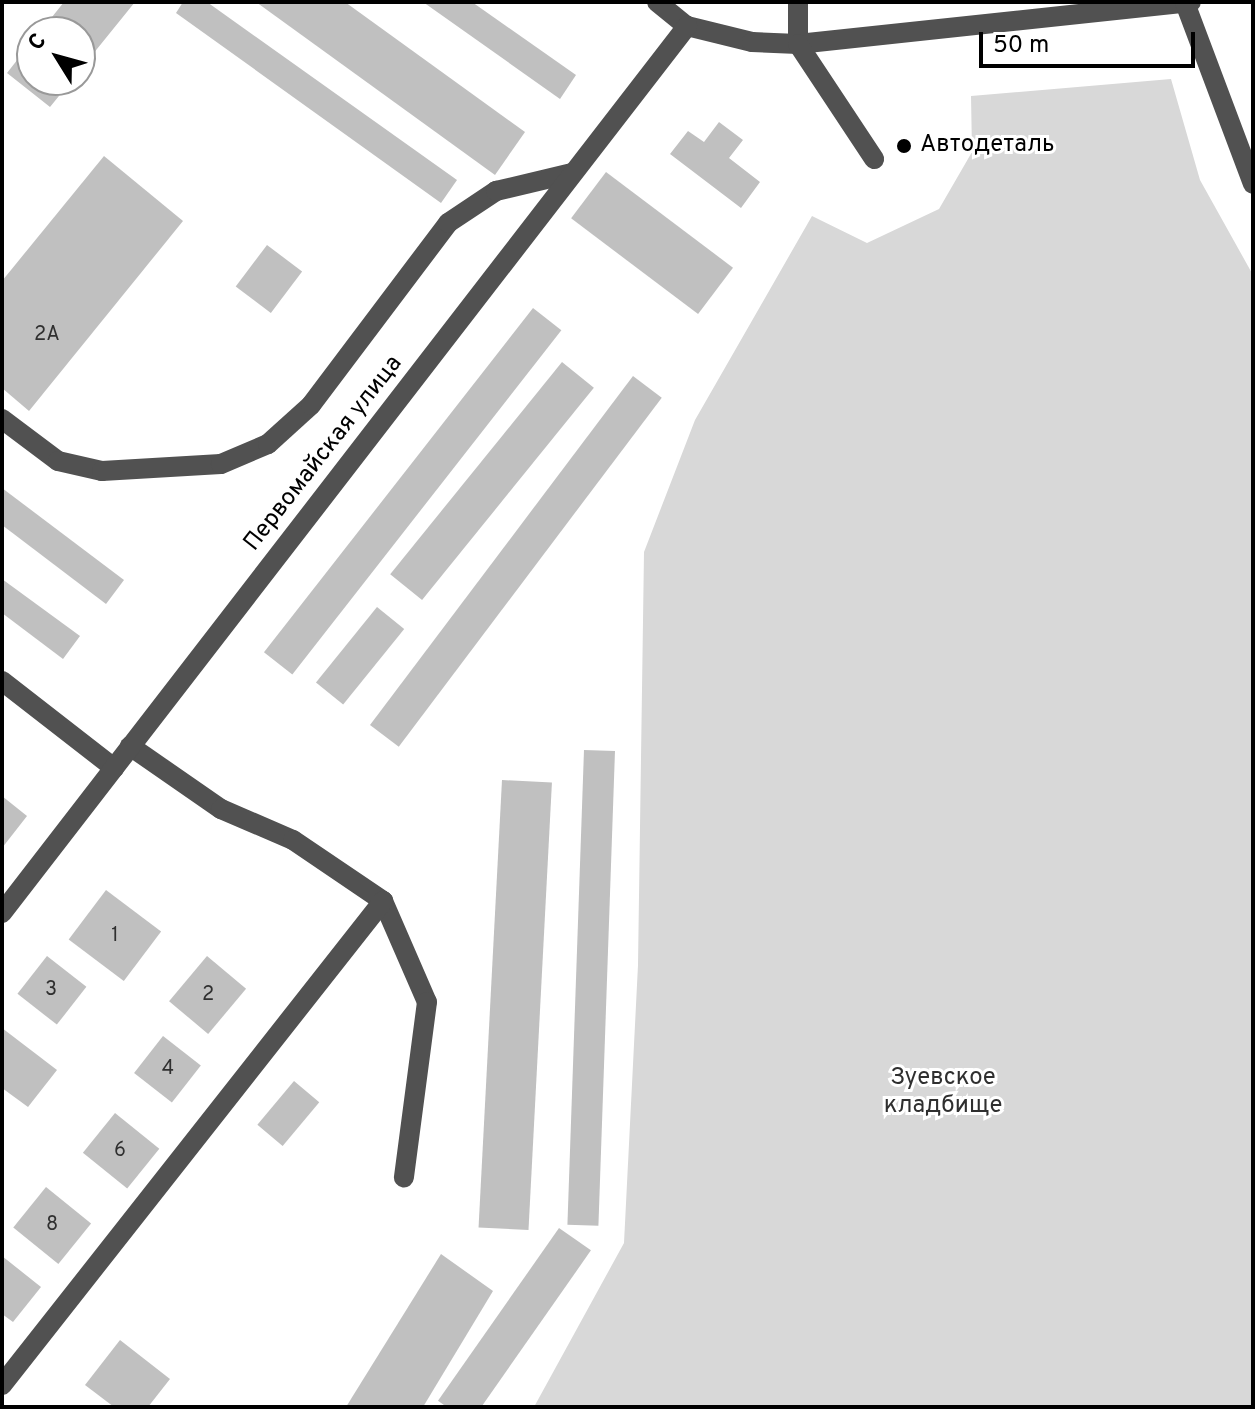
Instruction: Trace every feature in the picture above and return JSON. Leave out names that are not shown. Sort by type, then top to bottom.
[{"type":"street","points":[[657,2],[687,26],[752,42],[798,44],[1188,3],[1253,184]]},
{"type":"street","points":[[798,2],[798,44],[874,159]]},
{"type":"street","name":"Первомайская улица","points":[[2,913],[687,26]]},
{"type":"street","points":[[2,419],[58,461],[102,471],[221,464],[268,444],[311,405],[448,223],[496,191],[572,173]]},
{"type":"street","points":[[2,681],[114,768]]},
{"type":"street","points":[[130,746],[221,809],[293,840],[383,901],[427,1002],[404,1177]]},
{"type":"street","points":[[2,1385],[383,901]]},
{"type":"green space","name":"Зуевское кладбище","points":[[1171,79],[1200,180],[1253,275],[1253,1407],[534,1407],[624,1243],[638,965],[644,552],[695,420],[812,216],[867,243],[939,209],[972,152],[971,96]]},
{"type":"building","points":[[64,2],[135,2],[96,50],[96,16],[53,16]]},
{"type":"building","points":[[183,2],[207,2],[457,180],[441,203],[176,13]]},
{"type":"building","points":[[256,2],[345,2],[525,132],[495,175]]},
{"type":"building","points":[[423,2],[472,2],[576,75],[560,99]]},
{"type":"building","points":[[16,61],[16,80],[7,73]]},
{"type":"building","points":[[36,96],[59,96],[50,107]]},
{"type":"building","points":[[719,122],[743,140],[729,158],[760,182],[741,208],[670,154],[688,131],[704,142]]},
{"type":"building","points":[[104,156],[183,221],[29,411],[2,388],[2,281]]},
{"type":"building","points":[[606,172],[733,268],[698,314],[571,218]]},
{"type":"building","points":[[267,245],[302,271],[271,313],[236,287]]},
{"type":"building","points":[[533,308],[561,330],[292,675],[264,652]]},
{"type":"building","points":[[562,362],[594,388],[422,600],[390,574]]},
{"type":"building","points":[[633,376],[662,398],[399,747],[370,725]]},
{"type":"building","points":[[2,488],[124,580],[106,604],[2,525]]},
{"type":"building","points":[[2,579],[80,636],[63,659],[2,613]]},
{"type":"building","points":[[377,607],[404,629],[343,704],[316,682]]},
{"type":"building","points":[[584,750],[615,751],[598,1226],[567,1225]]},
{"type":"building","points":[[502,780],[552,783],[528,1230],[479,1227]]},
{"type":"building","points":[[2,796],[27,816],[2,848]]},
{"type":"building","points":[[106,890],[161,932],[124,981],[69,940]]},
{"type":"building","points":[[47,956],[86,987],[57,1025],[17,994]]},
{"type":"building","points":[[207,956],[246,989],[208,1034],[169,1001]]},
{"type":"building","points":[[2,1028],[57,1070],[28,1107],[2,1088]]},
{"type":"building","points":[[163,1036],[201,1066],[172,1103],[134,1073]]},
{"type":"building","points":[[294,1081],[319,1102],[283,1146],[257,1125]]},
{"type":"building","points":[[115,1113],[159,1149],[127,1189],[83,1153]]},
{"type":"building","points":[[46,1187],[91,1224],[58,1264],[13,1227]]},
{"type":"building","points":[[559,1228],[591,1250],[481,1407],[447,1407],[438,1401]]},
{"type":"building","points":[[441,1254],[493,1291],[423,1407],[346,1407]]},
{"type":"building","points":[[2,1256],[41,1287],[13,1322],[2,1314]]},
{"type":"building","points":[[120,1340],[170,1379],[148,1407],[114,1407],[85,1385]]},
{"type":"place","name":"Автодеталь","points":[[904,146]]}]
